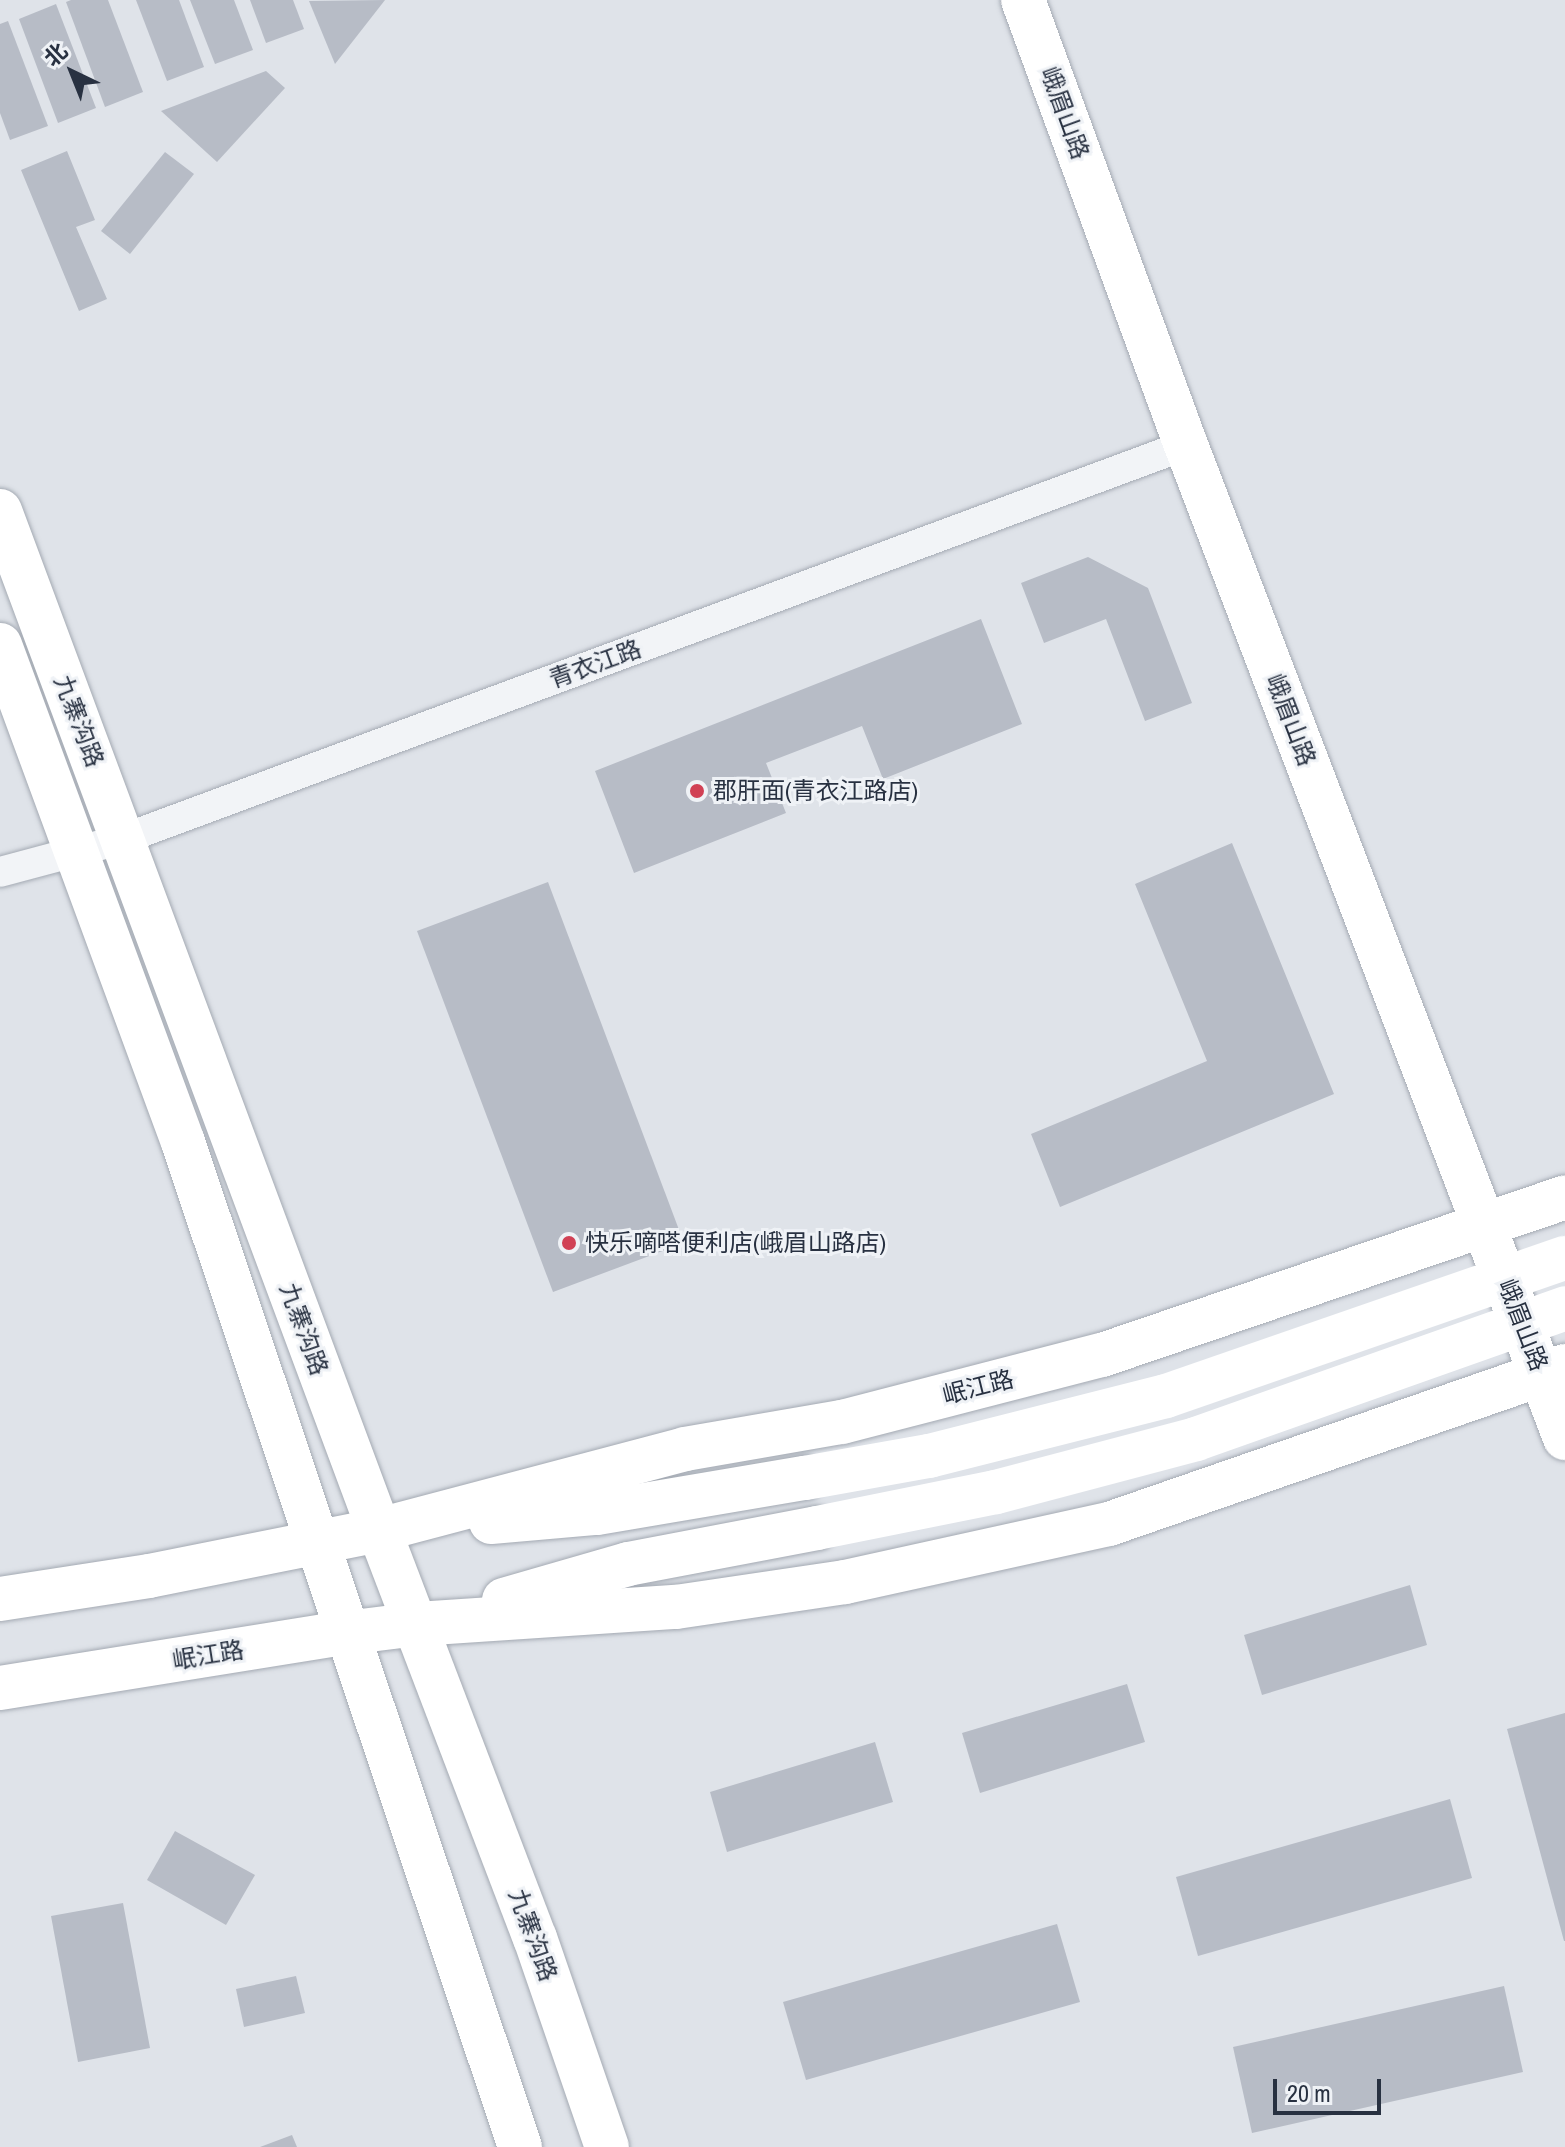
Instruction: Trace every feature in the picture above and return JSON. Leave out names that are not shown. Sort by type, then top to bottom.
[{"type":"main road","name":"峨眉山路","points":[[1023,0],[1186,445],[1485,1225],[1554,1371],[1565,1438]]},
{"type":"main road","name":"九寨沟路","points":[[0,511],[379,1530],[535,1938],[607,2147]]},
{"type":"main road","name":"九寨沟路","points":[[0,645],[183,1142],[315,1544],[520,2147]]},
{"type":"main road","name":"岷江路","points":[[0,1599],[149,1576],[315,1544],[685,1449],[842,1422],[1102,1355],[1565,1197]]},
{"type":"main road","name":"岷江路","points":[[379,1530],[597,1513],[929,1456],[1166,1396],[1565,1258]]},
{"type":"main road","name":"岷江路","points":[[417,1624],[628,1564],[996,1492],[1196,1439],[1565,1308]]},
{"type":"main road","name":"岷江路","points":[[0,1688],[345,1633],[417,1624],[676,1607],[845,1582],[1109,1524],[1554,1371]]},
{"type":"street","name":"青衣江路","points":[[0,872],[123,839],[1186,445]]},
{"type":"building","points":[[108,0],[143,92],[105,107],[66,2]]},
{"type":"building","points":[[136,0],[179,0],[204,67],[167,81]]},
{"type":"building","points":[[190,0],[234,0],[253,50],[215,64]]},
{"type":"building","points":[[250,0],[293,0],[304,29],[266,43]]},
{"type":"building","points":[[385,0],[335,64],[309,1]]},
{"type":"building","points":[[56,4],[96,108],[58,123],[19,19]]},
{"type":"building","points":[[8,21],[48,126],[10,140],[0,113],[0,24]]},
{"type":"building","points":[[266,71],[285,88],[217,162],[161,111]]},
{"type":"building","points":[[67,151],[95,220],[76,227],[107,299],[79,311],[21,170]]},
{"type":"building","points":[[165,152],[194,174],[130,254],[101,231]]},
{"type":"building","points":[[1088,557],[1148,588],[1192,703],[1145,721],[1106,619],[1044,643],[1021,583]]},
{"type":"building","points":[[981,619],[1022,724],[883,779],[862,726],[766,763],[786,813],[634,873],[595,771]]},
{"type":"building","points":[[1232,843],[1334,1094],[1060,1207],[1031,1134],[1207,1061],[1135,884]]},
{"type":"building","points":[[548,882],[684,1243],[553,1292],[417,931]]},
{"type":"building","points":[[1410,1585],[1427,1645],[1262,1695],[1244,1635]]},
{"type":"building","points":[[1127,1684],[1145,1742],[980,1793],[962,1733]]},
{"type":"building","points":[[1565,1713],[1565,1941],[1564,1941],[1507,1729]]},
{"type":"building","points":[[875,1742],[893,1802],[727,1852],[710,1792]]},
{"type":"building","points":[[1450,1799],[1472,1878],[1198,1956],[1176,1877]]},
{"type":"building","points":[[175,1831],[255,1875],[226,1925],[147,1880]]},
{"type":"building","points":[[123,1903],[150,2048],[78,2062],[51,1916]]},
{"type":"building","points":[[1057,1924],[1080,2002],[806,2080],[783,2002]]},
{"type":"building","points":[[296,1976],[305,2013],[244,2027],[236,1989]]},
{"type":"building","points":[[1504,1986],[1523,2072],[1252,2133],[1233,2047]]},
{"type":"building","points":[[292,2135],[297,2147],[260,2147]]},
{"type":"place","name":"郡肝面(青衣江路店)","points":[[697,791]]},
{"type":"place","name":"快乐嘀嗒便利店(峨眉山路店)","points":[[569,1243]]}]
